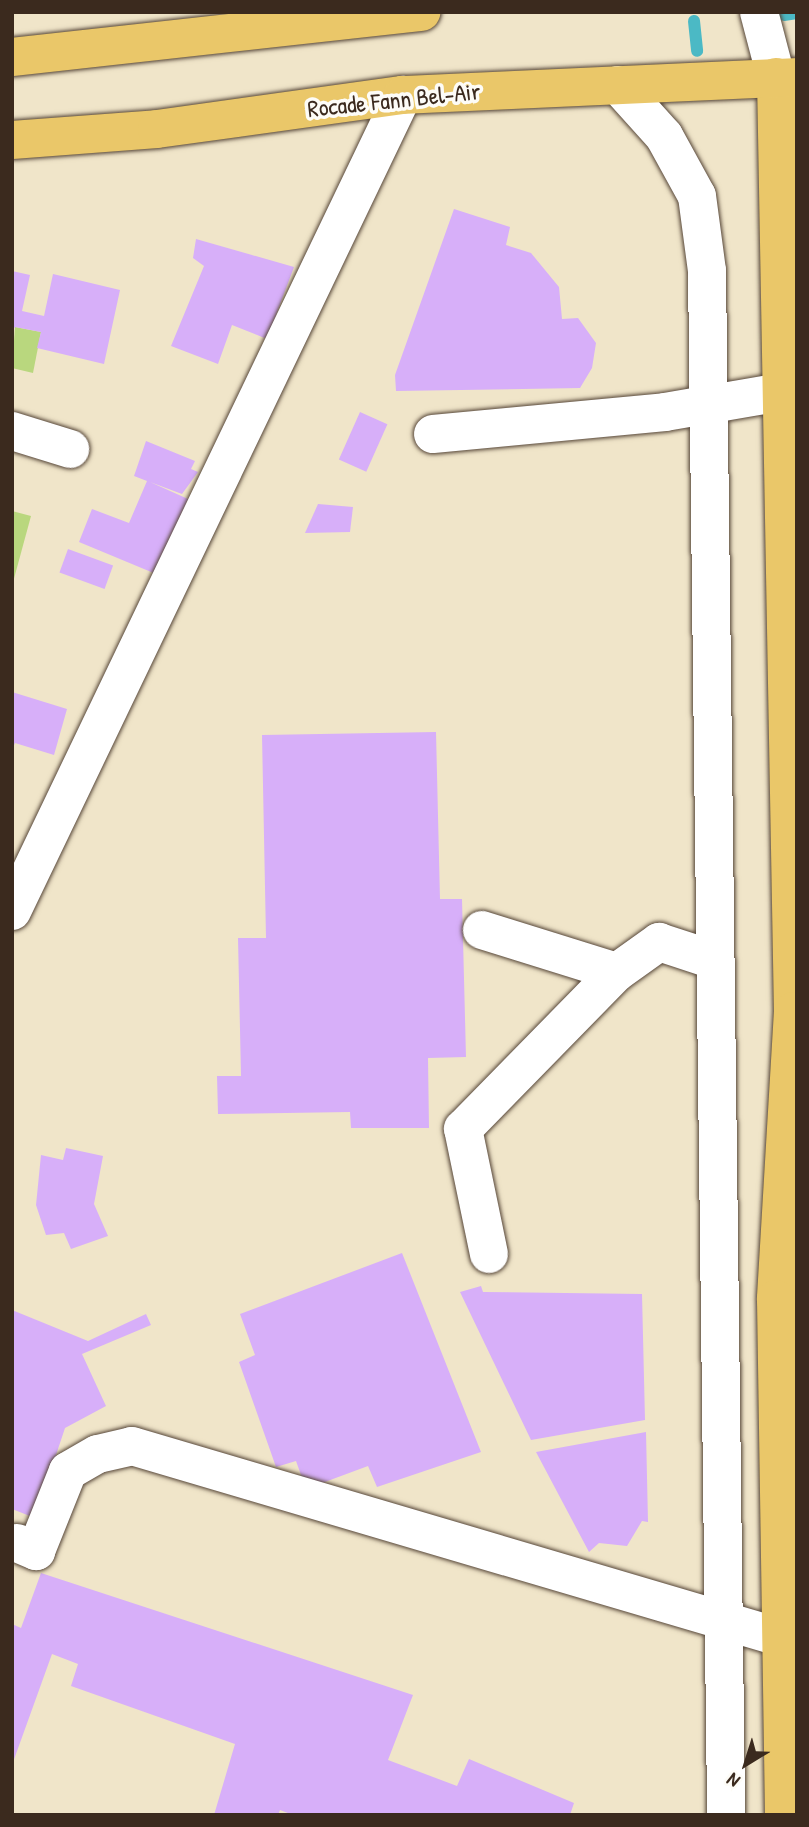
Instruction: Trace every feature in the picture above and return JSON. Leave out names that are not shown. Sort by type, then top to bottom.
[{"type":"main road","points":[[12,57],[422,12]]},
{"type":"main road","points":[[784,1815],[779,1637],[776,1299],[793,1011],[781,392],[786,77]]},
{"type":"main road","name":"Rocade Fann Bel-Air","points":[[12,140],[157,129],[403,95],[786,77]]},
{"type":"street","points":[[759,12],[786,77]]},
{"type":"street","points":[[618,85],[664,136],[697,196],[707,271],[711,959],[726,1622],[726,1815]]},
{"type":"street","points":[[12,911],[403,95]]},
{"type":"street","points":[[433,434],[709,404],[781,392]]},
{"type":"street","points":[[12,431],[70,449]]},
{"type":"street","points":[[482,930],[617,972]]},
{"type":"street","points":[[489,1254],[463,1129],[617,972],[659,942],[711,959]]},
{"type":"street","points":[[17,1543],[36,1551],[68,1471],[98,1454],[132,1446],[779,1637]]},
{"type":"green space","points":[[15,327],[41,332],[33,373],[12,368]]},
{"type":"green space","points":[[12,511],[31,516],[12,586]]},
{"type":"building","points":[[454,209],[510,227],[506,245],[531,253],[559,287],[562,319],[578,318],[596,343],[592,368],[580,388],[396,391],[395,375]]},
{"type":"building","points":[[196,239],[294,267],[267,339],[232,325],[218,364],[171,346],[204,266],[193,258]]},
{"type":"building","points":[[12,271],[30,275],[22,311],[44,316],[53,274],[120,290],[104,364],[37,348],[41,332],[15,327],[12,332]]},
{"type":"building","points":[[360,412],[387,424],[366,472],[339,460]]},
{"type":"building","points":[[146,441],[195,461],[191,469],[198,472],[182,494],[150,482],[188,499],[156,574],[79,542],[92,509],[129,523],[147,481],[134,476]]},
{"type":"building","points":[[318,504],[353,507],[350,532],[305,533]]},
{"type":"building","points":[[68,549],[113,565],[105,589],[59,572]]},
{"type":"building","points":[[12,692],[67,709],[54,755],[15,743],[12,750]]},
{"type":"building","points":[[436,732],[440,899],[462,899],[466,1057],[428,1058],[429,1128],[351,1128],[350,1112],[218,1114],[217,1076],[241,1076],[238,938],[266,938],[262,735]]},
{"type":"building","points":[[66,1148],[103,1156],[94,1204],[108,1236],[71,1249],[64,1233],[46,1235],[36,1205],[41,1155],[63,1160]]},
{"type":"building","points":[[402,1253],[481,1452],[377,1487],[368,1466],[306,1489],[296,1461],[276,1467],[239,1362],[255,1355],[240,1314]]},
{"type":"building","points":[[481,1286],[483,1292],[642,1294],[645,1420],[531,1440],[460,1292]]},
{"type":"building","points":[[12,1310],[88,1341],[146,1314],[151,1325],[82,1354],[106,1406],[65,1428],[35,1518],[12,1509]]},
{"type":"building","points":[[646,1432],[648,1522],[642,1521],[627,1546],[599,1543],[589,1552],[536,1452]]},
{"type":"building","points":[[41,1573],[413,1695],[388,1760],[457,1786],[469,1759],[574,1803],[570,1815],[293,1815],[280,1810],[278,1815],[214,1815],[235,1744],[71,1686],[78,1664],[52,1654],[12,1765],[12,1624],[21,1628]]},
{"type":"waterway","points":[[784,15],[797,13]]},
{"type":"waterway","points":[[694,21],[697,51]]}]
